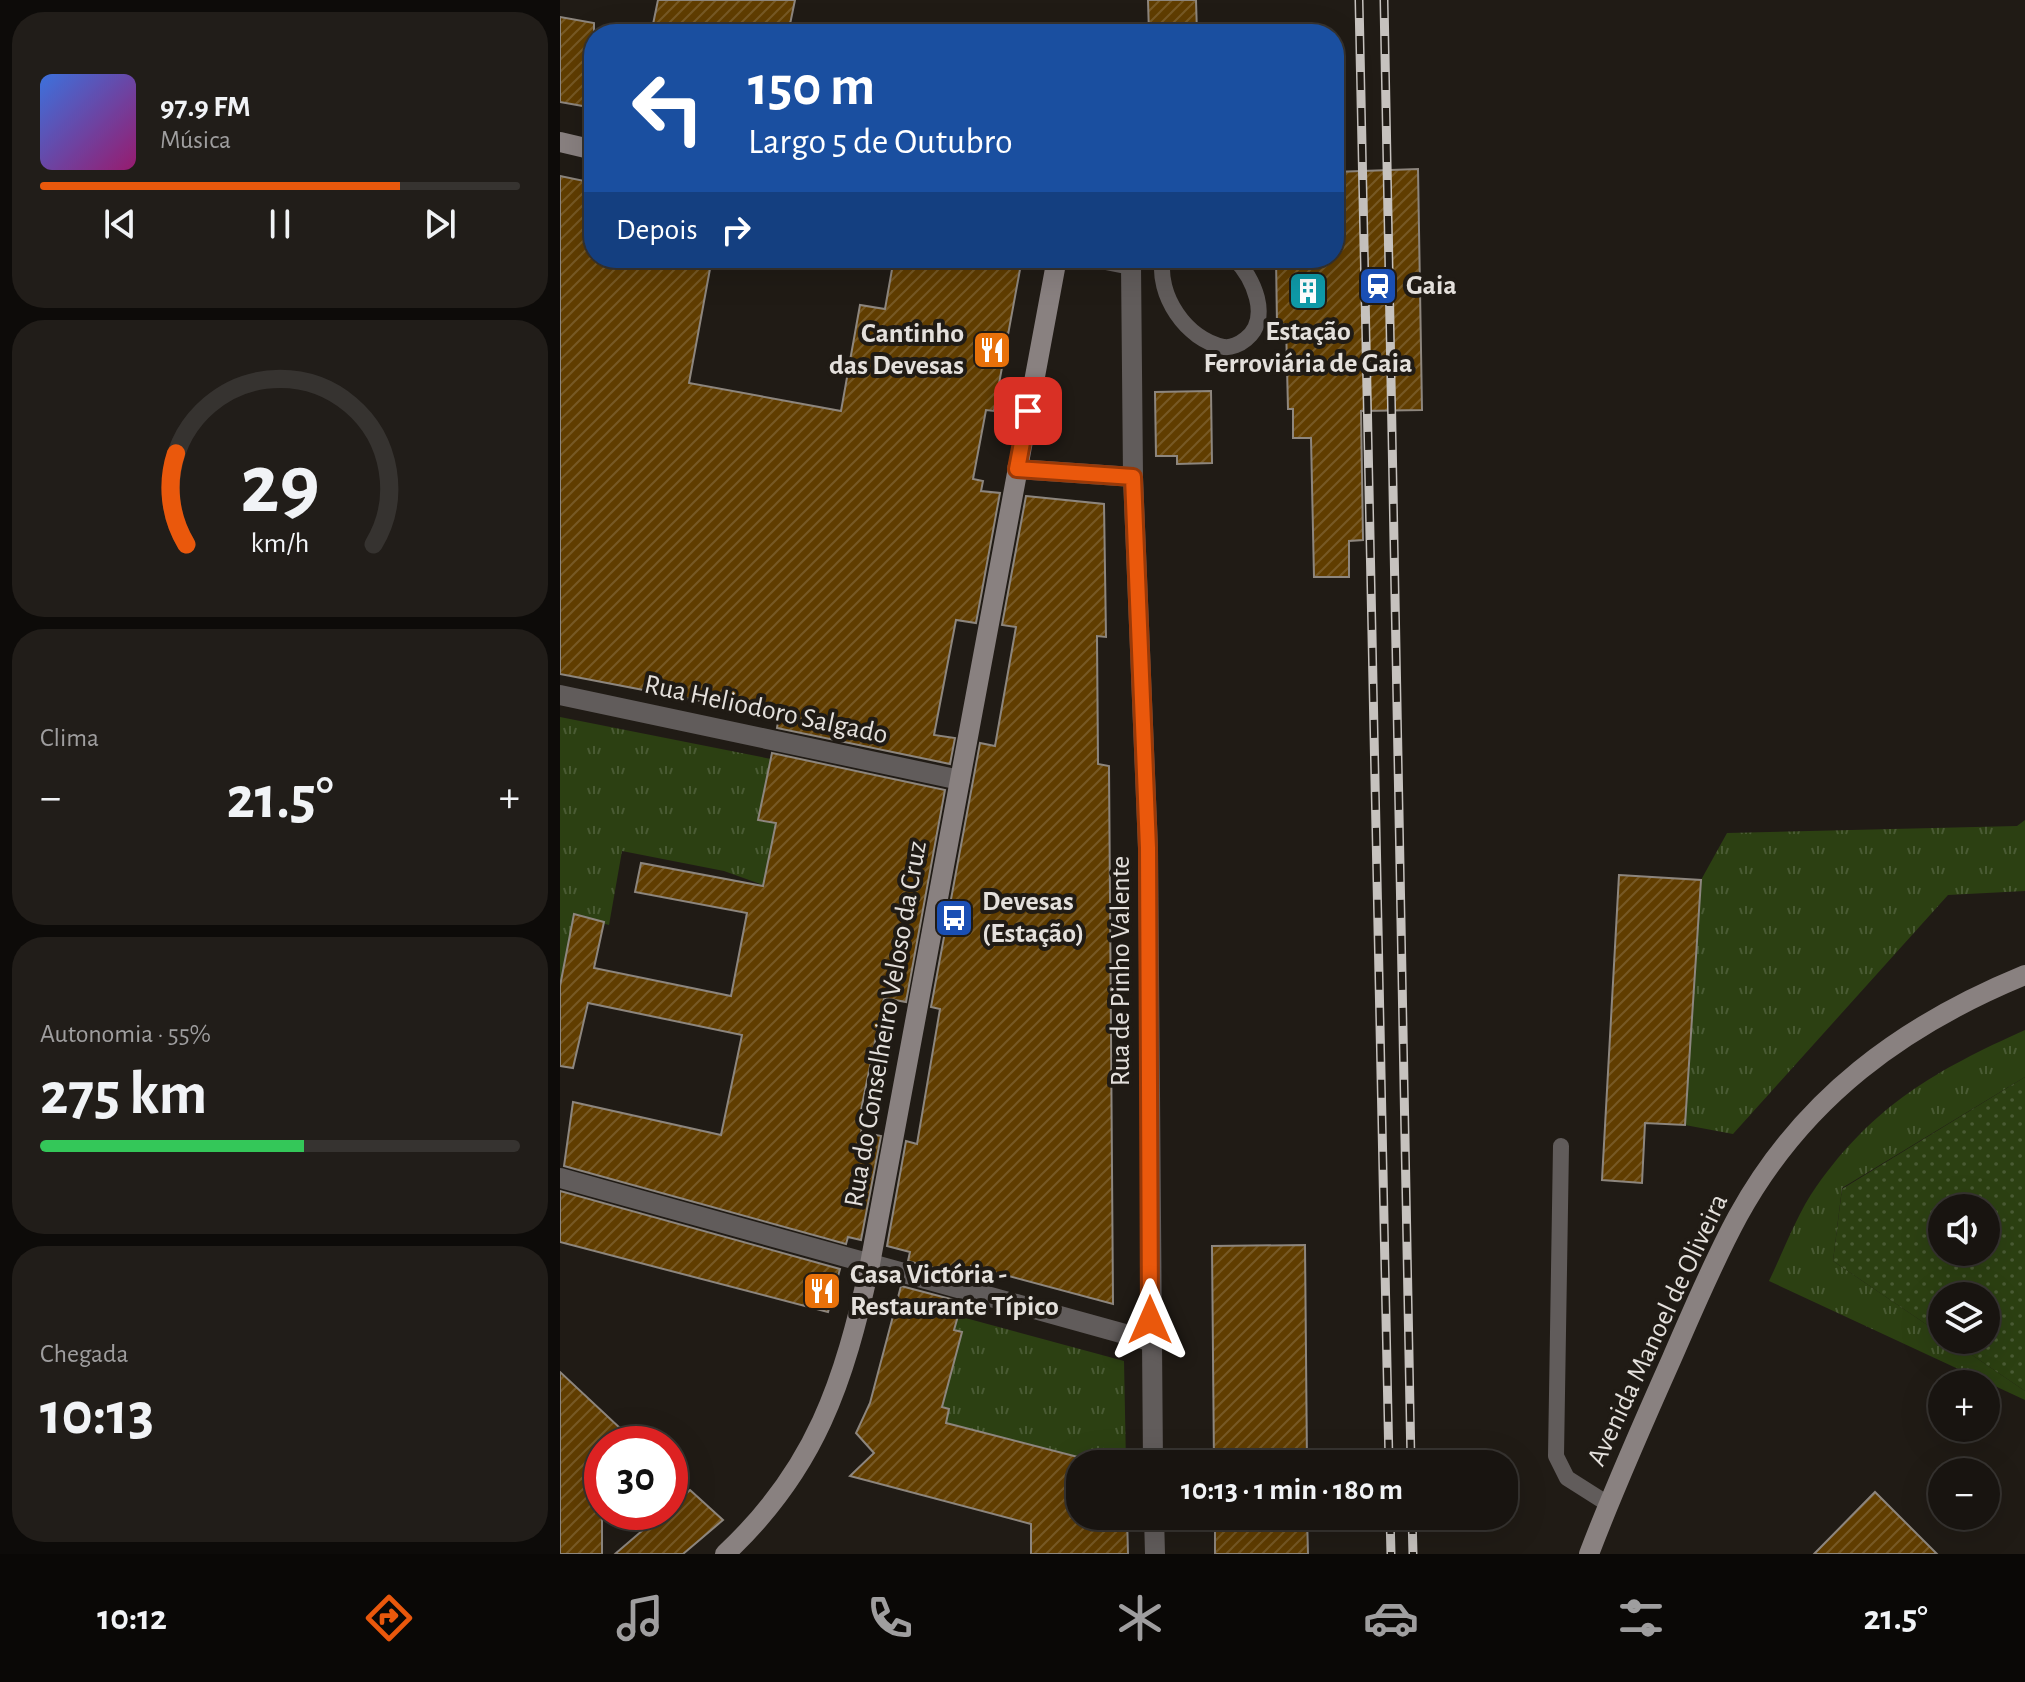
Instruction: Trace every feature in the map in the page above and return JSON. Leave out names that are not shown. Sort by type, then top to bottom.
[{"type":"main road","points":[[560,142],[584,148]]},
{"type":"main road","name":"Rua do Conselheiro Veloso da Cruz","points":[[725,1554],[763,1519],[809,1450],[849,1358],[870,1264],[1055,268]]},
{"type":"main road","name":"Avenida Manoel de Oliveira","points":[[1589,1554],[1711,1269],[1740,1213],[1793,1137],[1836,1090],[1882,1050],[1935,1016],[2025,975]]},
{"type":"street","name":"Rua de Pinho Valente","points":[[1131,268],[1133,477],[1148,848],[1153,1450]]},
{"type":"street","points":[[1017,469],[1133,477]]},
{"type":"street","name":"Rua Heliodoro Salgado","points":[[560,695],[960,780]]},
{"type":"street","points":[[560,1178],[1150,1341]]},
{"type":"street","points":[[1154,1530],[1155,1554]]},
{"type":"lane","points":[[1163,268],[1173,311],[1208,341],[1226,348],[1240,344],[1255,331],[1259,313],[1243,268]]},
{"type":"lane","points":[[1561,1146],[1556,1456],[1567,1478],[1608,1504]]},
{"type":"green space","points":[[560,717],[771,759],[759,819],[776,823],[763,885],[724,871],[622,851],[609,925],[574,915],[560,985]]},
{"type":"green space","points":[[2025,820],[2025,891],[1948,895],[1733,1134],[1685,1125],[1701,880],[1727,833],[2017,826]]},
{"type":"green space","points":[[2025,1030],[2025,1077],[1842,1188],[1833,1261],[1928,1325],[1928,1354],[1971,1354],[1994,1370],[1960,1370],[1769,1281],[1809,1198],[1838,1158],[1884,1112],[1963,1060]]},
{"type":"green space","points":[[2025,1077],[2025,1391],[2000,1374],[2000,1370],[1994,1370],[1971,1354],[2000,1354],[2000,1282],[1928,1282],[1928,1325],[1833,1261],[1842,1189]]},
{"type":"green space","points":[[958,1316],[1124,1361],[1126,1450],[1066,1450],[1066,1454],[946,1423],[949,1410],[942,1407],[962,1332],[954,1330]]},
{"type":"green space","points":[[2000,1374],[2025,1391],[2025,1400],[2000,1388]]},
{"type":"building","points":[[658,0],[795,0],[790,24],[653,24]]},
{"type":"building","points":[[1148,0],[1196,0],[1197,24],[1149,24]]},
{"type":"building","points":[[560,17],[594,23],[584,24],[584,106],[560,102]]},
{"type":"building","points":[[1418,169],[1422,410],[1361,411],[1363,540],[1349,541],[1349,577],[1314,577],[1311,438],[1293,438],[1293,409],[1288,409],[1286,324],[1277,324],[1276,268],[1344,268],[1344,172]]},
{"type":"building","points":[[560,176],[584,181],[584,268],[710,268],[689,383],[841,411],[860,305],[885,309],[892,268],[1020,268],[994,411],[986,410],[973,479],[983,481],[981,491],[1000,493],[976,623],[956,620],[934,735],[955,738],[950,764],[777,728],[779,716],[560,674]]},
{"type":"building","points":[[1211,391],[1212,463],[1177,464],[1177,456],[1156,456],[1155,392]]},
{"type":"building","points":[[1026,496],[1104,504],[1106,637],[1097,636],[1098,764],[1109,766],[1113,1304],[971,1266],[968,1277],[908,1261],[910,1252],[887,1246],[906,1141],[917,1144],[940,1009],[931,1007],[980,743],[995,746],[1016,627],[1002,625]]},
{"type":"building","points":[[772,753],[945,790],[906,1002],[884,998],[861,1110],[864,1111],[861,1132],[881,1136],[861,1240],[848,1237],[846,1244],[564,1166],[573,1102],[721,1135],[742,1035],[588,1003],[573,1068],[560,1066],[560,986],[574,914],[604,922],[594,968],[731,996],[747,913],[635,892],[641,863],[763,886],[776,823],[758,820]]},
{"type":"building","points":[[1619,875],[1701,880],[1685,1125],[1645,1123],[1642,1183],[1602,1180]]},
{"type":"building","points":[[560,1191],[840,1269],[828,1312],[560,1242]]},
{"type":"building","points":[[1305,1245],[1307,1450],[1214,1450],[1212,1246]]},
{"type":"building","points":[[901,1286],[962,1302],[954,1330],[962,1332],[942,1407],[949,1409],[946,1423],[1066,1454],[1066,1530],[1127,1530],[1128,1554],[1031,1554],[1031,1524],[850,1476],[874,1453],[856,1433],[870,1403]]},
{"type":"building","points":[[560,1372],[618,1426],[584,1426],[584,1530],[602,1530],[602,1554],[560,1554]]},
{"type":"building","points":[[690,1490],[723,1520],[683,1554],[615,1554],[643,1530],[688,1530]]},
{"type":"building","points":[[1875,1492],[1937,1554],[1814,1554]]},
{"type":"building","points":[[1215,1530],[1307,1530],[1308,1554],[1215,1554]]},
{"type":"railway","points":[[1359,0],[1389,1450]]},
{"type":"railway","points":[[1384,0],[1411,1450]]},
{"type":"railway","points":[[1390,1530],[1391,1554]]},
{"type":"railway","points":[[1412,1530],[1413,1554]]},
{"type":"place","name":"Gaia","points":[[1378,286]]},
{"type":"place","name":"Estação Ferroviária de Gaia","points":[[1308,291]]},
{"type":"place","name":"Cantinho das Devesas","points":[[992,350]]},
{"type":"place","name":"Devesas (Estação)","points":[[954,918]]},
{"type":"place","name":"Casa Victória - Restaurante Típico","points":[[822,1291]]},
{"type":"route","points":[[1028,411],[1017,469],[1133,477],[1148,848],[1150,1320]]}]
